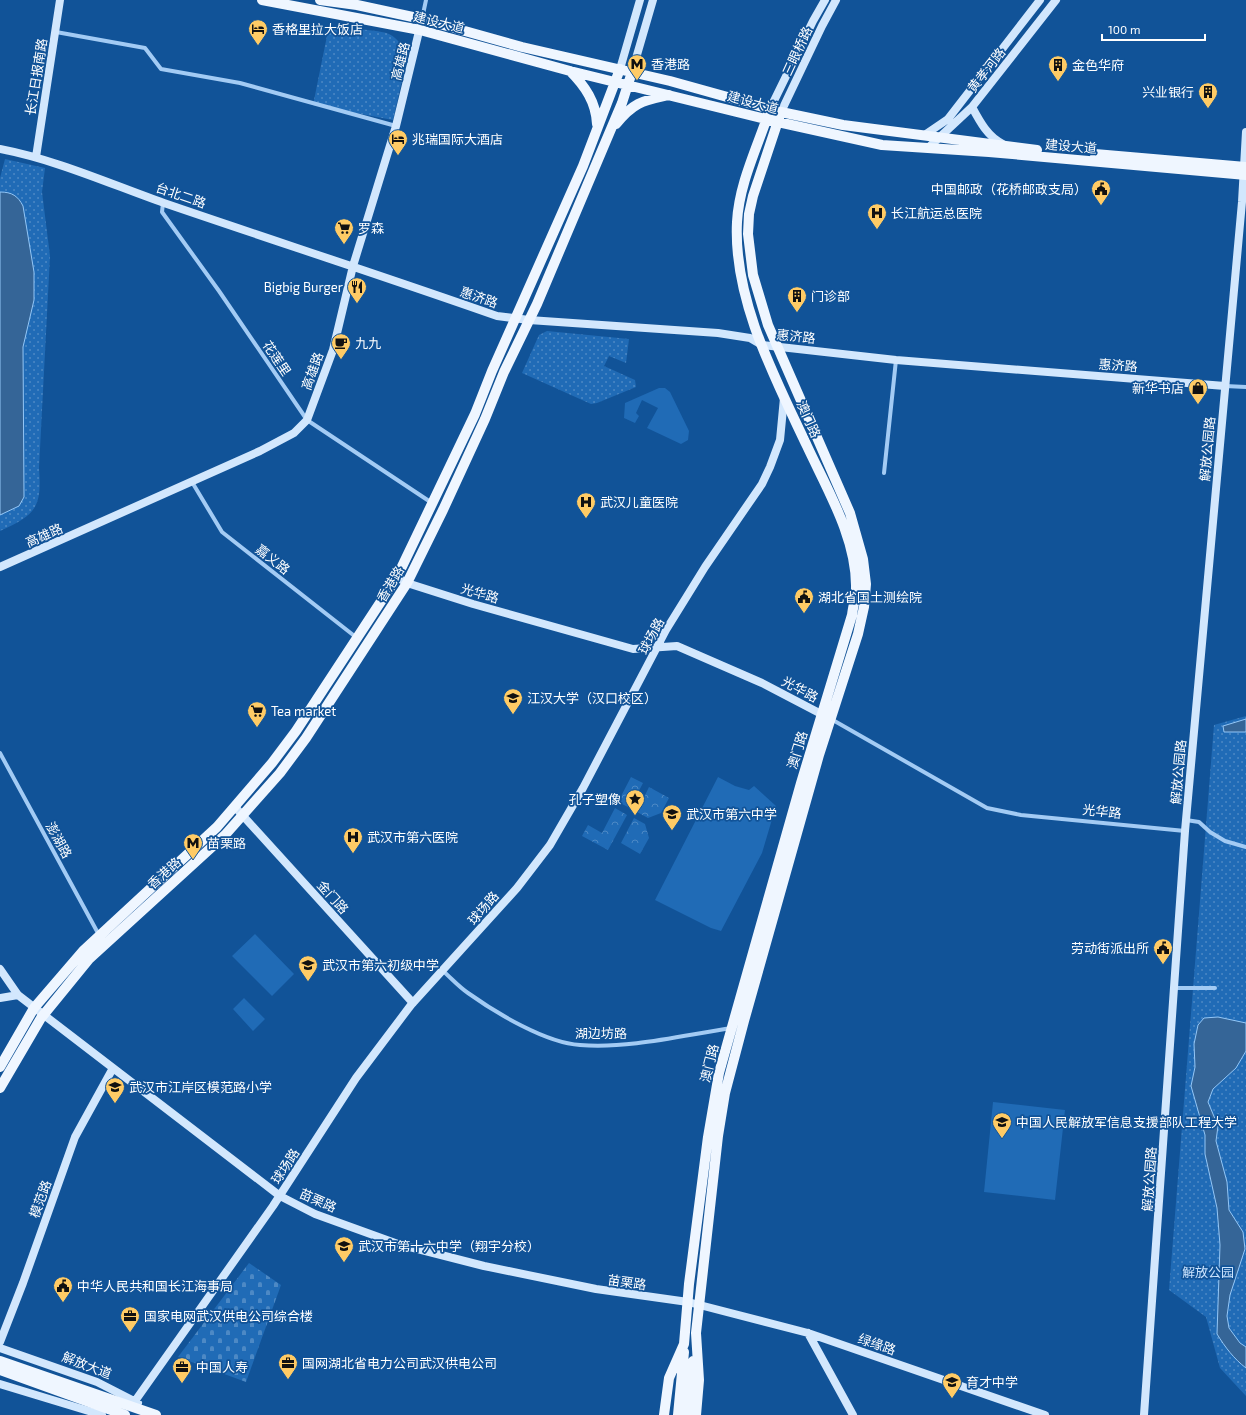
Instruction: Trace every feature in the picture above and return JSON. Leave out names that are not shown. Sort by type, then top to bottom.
[{"type":"main road","name":"建设大道","points":[[262,0],[420,30],[570,71],[628,85],[769,114]]},
{"type":"main road","name":"建设大道","points":[[320,0],[357,5],[422,19],[522,46],[670,80],[769,114],[882,145],[1245,171]]},
{"type":"main road","name":"香港路","points":[[0,1067],[34,1008],[83,951],[217,827],[272,763],[296,730],[397,577],[475,414],[492,370],[583,166],[620,69]]},
{"type":"main road","points":[[570,71],[590,96],[596,115],[597,127]]},
{"type":"main road","name":"香港路","points":[[0,1088],[44,1015],[89,959],[225,836],[280,772],[306,738],[407,583],[443,510],[485,419],[504,372],[529,320],[609,133],[632,72]]},
{"type":"main road","points":[[609,133],[631,107],[641,102],[671,94]]},
{"type":"main road","name":"澳门路","points":[[664,1415],[669,1378],[684,1344],[708,1137],[718,1079],[826,717],[852,615],[856,588],[854,563],[834,500],[762,345],[752,318],[744,288],[738,251],[737,222],[740,203],[749,169],[769,114]]},
{"type":"main road","name":"建设大道","points":[[779,117],[926,134],[1052,151],[1245,171]]},
{"type":"main road","name":"澳门路","points":[[696,1415],[699,1380],[696,1333],[718,1136],[726,1093],[744,1021],[819,755],[826,717],[858,634],[864,607],[866,584],[863,559],[850,513],[776,346],[758,295],[749,254],[749,214],[753,196],[779,117]]},
{"type":"main road","points":[[688,1415],[696,1333]]},
{"type":"main road","points":[[678,1415],[684,1344]]},
{"type":"main road","name":"解放大道","points":[[0,1361],[90,1397],[125,1415]]},
{"type":"main road","name":"解放大道","points":[[0,1370],[156,1415]]},
{"type":"street","name":"长江日报南路","points":[[36,157],[60,0]]},
{"type":"street","name":"高雄路","points":[[0,568],[192,482],[294,433],[307,420],[333,350],[353,266],[396,126],[426,0]]},
{"type":"street","name":"香港路","points":[[620,69],[640,0]]},
{"type":"street","name":"香港路","points":[[632,72],[653,0]]},
{"type":"street","name":"三眼桥路","points":[[769,114],[813,21],[825,0]]},
{"type":"street","name":"三眼桥路","points":[[779,117],[836,0]]},
{"type":"street","name":"黄孝河路","points":[[926,134],[948,119],[1040,0]]},
{"type":"street","name":"黄孝河路","points":[[928,148],[972,107],[1056,0]]},
{"type":"street","points":[[56,32],[145,48],[161,69],[240,83],[396,126]]},
{"type":"street","points":[[972,107],[982,125],[995,141],[1006,145]]},
{"type":"street","name":"解放公园路","points":[[1144,1415],[1185,831],[1245,171],[1246,132]]},
{"type":"street","name":"台北二路","points":[[0,149],[36,157],[96,176],[163,202],[353,266]]},
{"type":"street","name":"花莲里","points":[[163,202],[162,212],[224,298],[307,420],[433,504]]},
{"type":"street","name":"惠济路","points":[[353,266],[497,316],[516,319],[718,333],[750,338],[762,345],[896,360],[1225,386],[1246,386]]},
{"type":"street","points":[[884,473],[896,360]]},
{"type":"street","name":"球场路","points":[[135,1401],[280,1196],[356,1078],[413,1003],[517,888],[550,845],[644,675],[656,648],[705,567],[762,484],[780,440],[784,395]]},
{"type":"street","name":"嘉义路","points":[[192,482],[222,532],[357,638]]},
{"type":"street","name":"光华路","points":[[397,577],[407,583],[473,604],[633,649],[677,646],[762,683],[826,717],[987,808],[1021,815],[1185,831]]},
{"type":"street","name":"澎湖路","points":[[0,754],[100,935]]},
{"type":"street","name":"金门路","points":[[235,807],[413,1003]]},
{"type":"street","points":[[1186,820],[1199,822],[1210,832],[1225,841],[1246,847]]},
{"type":"street","name":"苗栗路","points":[[0,969],[18,995],[34,1008],[280,1196],[315,1214],[398,1244],[484,1266],[596,1289],[688,1302],[699,1305]]},
{"type":"street","name":"湖边坊路","points":[[443,971],[467,993],[506,1016],[549,1039],[580,1046],[635,1043],[732,1028]]},
{"type":"street","points":[[1174,988],[1215,988]]},
{"type":"street","points":[[0,998],[18,995]]},
{"type":"street","name":"模范路","points":[[0,1342],[75,1137],[113,1068]]},
{"type":"street","name":"绿缘路","points":[[699,1305],[808,1333],[1045,1415]]},
{"type":"street","points":[[808,1333],[853,1415]]},
{"type":"street","name":"解放大道","points":[[0,1348],[97,1382],[160,1415]]},
{"type":"street","points":[[0,1384],[102,1415]]},
{"type":"green space","points":[[329,26],[370,30],[389,34],[396,38],[401,44],[407,58],[393,120],[313,105]]},
{"type":"green space","points":[[5,159],[45,168],[42,192],[50,256],[39,492],[34,508],[29,514],[22,520],[0,531],[0,178]]},
{"type":"green space","points":[[547,331],[629,339],[626,363],[609,356],[604,366],[635,380],[636,387],[591,404],[522,373],[539,335]]},
{"type":"green space","points":[[659,388],[665,388],[670,392],[689,431],[688,440],[681,444],[647,428],[658,408],[642,400],[636,413],[639,416],[635,423],[624,418],[625,403]]},
{"type":"green space","name":"解放公园","points":[[1246,716],[1246,1396],[1220,1368],[1206,1317],[1169,1290],[1214,725]]},
{"type":"green space","points":[[631,777],[643,783],[630,808],[618,802]]},
{"type":"green space","points":[[718,777],[735,786],[749,790],[754,786],[776,806],[762,853],[721,931],[711,928],[655,900]]},
{"type":"green space","points":[[649,787],[669,798],[661,813],[648,818],[637,812]]},
{"type":"green space","points":[[615,808],[627,815],[608,850],[582,836],[588,825],[602,833]]},
{"type":"green space","points":[[634,818],[645,824],[649,838],[640,854],[621,843]]},
{"type":"green space","points":[[255,934],[294,974],[272,996],[232,956]]},
{"type":"green space","points":[[244,998],[265,1019],[253,1031],[233,1009]]},
{"type":"green space","points":[[993,1102],[1065,1110],[1055,1200],[984,1192]]},
{"type":"green space","points":[[249,1263],[281,1285],[246,1382],[178,1357]]},
{"type":"shaded area","points":[[0,192],[14,195],[23,206],[34,272],[34,300],[23,347],[24,497],[19,506],[0,515]]},
{"type":"shaded area","points":[[1246,719],[1246,732],[1224,732],[1223,726]]},
{"type":"shaded area","points":[[1218,1017],[1246,1023],[1246,1051],[1236,1068],[1213,1089],[1208,1102],[1218,1126],[1216,1141],[1227,1182],[1229,1210],[1243,1232],[1245,1249],[1230,1295],[1227,1316],[1229,1328],[1240,1343],[1246,1347],[1246,1368],[1223,1344],[1217,1334],[1220,1245],[1217,1208],[1205,1154],[1205,1135],[1191,1086],[1195,1067],[1194,1044],[1198,1025],[1204,1018]]},
{"type":"place","name":"香格里拉大饭店","points":[[258,46]]},
{"type":"place","name":"香港路","points":[[637,81]]},
{"type":"place","name":"金色华府","points":[[1058,82]]},
{"type":"place","name":"兴业银行","points":[[1208,109]]},
{"type":"place","name":"兆瑞国际大酒店","points":[[398,156]]},
{"type":"place","name":"中国邮政（花桥邮政支局）","points":[[1101,206]]},
{"type":"place","name":"长江航运总医院","points":[[877,230]]},
{"type":"place","name":"罗森","points":[[344,245]]},
{"type":"place","name":"Bigbig Burger","points":[[357,304]]},
{"type":"place","name":"门诊部","points":[[797,313]]},
{"type":"place","name":"九九","points":[[341,360]]},
{"type":"place","name":"新华书店","points":[[1198,405]]},
{"type":"place","name":"武汉儿童医院","points":[[586,519]]},
{"type":"place","name":"湖北省国土测绘院","points":[[804,614]]},
{"type":"place","name":"江汉大学（汉口校区）","points":[[513,715]]},
{"type":"place","name":"Tea market","points":[[257,728]]},
{"type":"place","name":"孔子塑像","points":[[635,816]]},
{"type":"place","name":"武汉市第六中学","points":[[672,831]]},
{"type":"place","name":"武汉市第六医院","points":[[353,854]]},
{"type":"place","name":"苗栗路","points":[[193,860]]},
{"type":"place","name":"劳动街派出所","points":[[1163,965]]},
{"type":"place","name":"武汉市第六初级中学","points":[[308,982]]},
{"type":"place","name":"武汉市江岸区模范路小学","points":[[115,1104]]},
{"type":"place","name":"中国人民解放军信息支援部队工程大学","points":[[1002,1139]]},
{"type":"place","name":"武汉市第十六中学（翔宇分校）","points":[[344,1263]]},
{"type":"place","name":"中华人民共和国长江海事局","points":[[63,1303]]},
{"type":"place","name":"国家电网武汉供电公司综合楼","points":[[130,1333]]},
{"type":"place","name":"国网湖北省电力公司武汉供电公司","points":[[288,1380]]},
{"type":"place","name":"中国人寿","points":[[182,1384]]},
{"type":"place","name":"育才中学","points":[[952,1399]]}]
